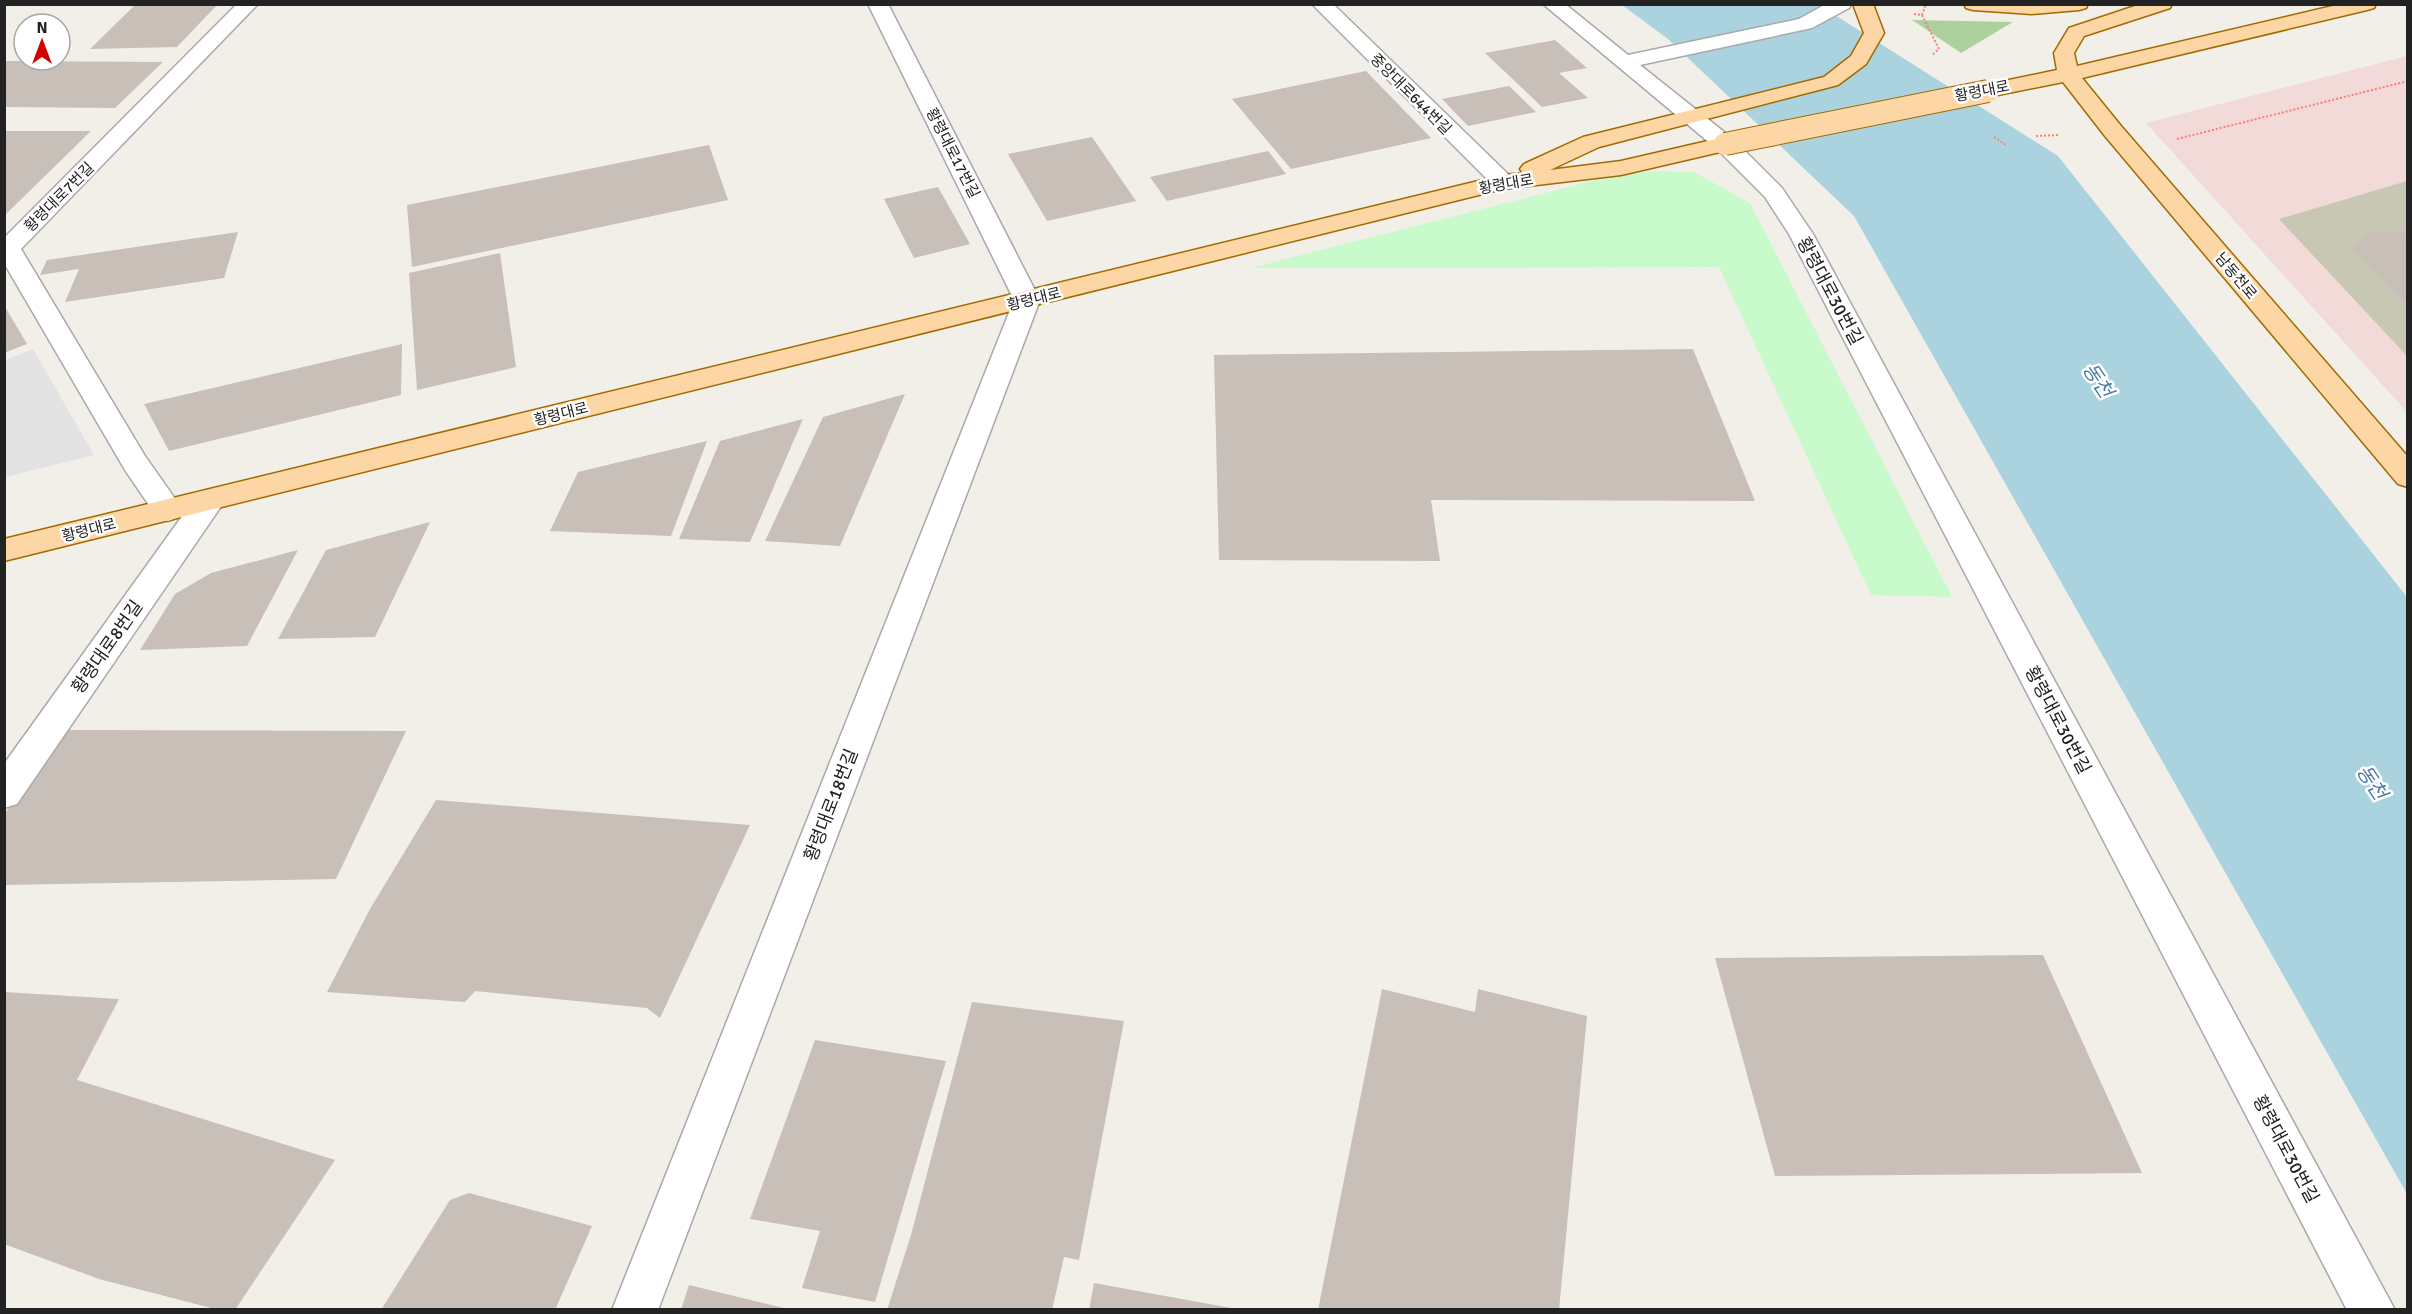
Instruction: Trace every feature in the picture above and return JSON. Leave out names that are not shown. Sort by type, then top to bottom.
[{"type":"main road","points":[[1503,182],[1591,142],[1831,81],[1859,60],[1874,33],[1863,4]]},
{"type":"main road","points":[[1972,4],[2032,8],[2079,4]]},
{"type":"main road","points":[[2068,74],[2064,53],[2076,32],[2163,4]]},
{"type":"main road","name":"황령대로","points":[[4,550],[1503,182],[1621,168],[1725,144],[2150,57],[2367,4]]},
{"type":"main road","name":"남동천로","points":[[2068,74],[2113,131],[2408,477]]},
{"type":"street","name":"황령대로7번길","points":[[168,510],[135,463],[6,248],[249,4]]},
{"type":"street","name":"황령대로17번길","points":[[878,4],[1027,300]]},
{"type":"street","name":"중앙대로644번길","points":[[1321,4],[1503,182]]},
{"type":"street","points":[[1552,4],[1725,144]]},
{"type":"street","points":[[1626,62],[1805,24],[1841,5]]},
{"type":"street","name":"황령대로30번길","points":[[1725,144],[1774,193],[1801,234],[2372,1310]]},
{"type":"street","name":"황령대로18번길","points":[[635,1310],[1027,300]]},
{"type":"street","name":"황령대로8번길","points":[[4,793],[209,501]]},
{"type":"path","points":[[1922,15],[1939,49]]},
{"type":"path","points":[[2113,131],[2180,140],[2408,81]]},
{"type":"shaded area","points":[[2407,56],[2407,412],[2146,123]]},
{"type":"shaded area","points":[[2407,181],[2407,356],[2279,219]]},
{"type":"shaded area","points":[[33,349],[94,455],[5,477],[5,360]]},
{"type":"green space","points":[[1912,20],[2013,22],[1961,53]]},
{"type":"green space","points":[[1649,171],[1694,172],[1750,203],[1952,597],[1871,595],[1719,267],[1250,268],[1597,180]]},
{"type":"water","name":"동천","points":[[1622,5],[1819,5],[2058,156],[2407,597],[2407,1194],[1854,216],[1668,39]]},
{"type":"building","points":[[136,4],[218,4],[177,47],[90,49]]},
{"type":"building","points":[[1555,40],[1587,68],[1559,73],[1588,98],[1542,107],[1485,53]]},
{"type":"building","points":[[4,61],[12,61],[12,72],[72,72],[72,61],[163,62],[115,108],[4,107]]},
{"type":"building","points":[[1366,71],[1431,138],[1291,169],[1232,99]]},
{"type":"building","points":[[1509,86],[1536,112],[1468,126],[1442,99]]},
{"type":"building","points":[[4,131],[91,131],[4,216]]},
{"type":"building","points":[[1092,137],[1136,201],[1047,221],[1008,154]]},
{"type":"building","points":[[709,145],[728,200],[412,267],[407,205]]},
{"type":"building","points":[[1268,151],[1286,174],[1167,201],[1150,177]]},
{"type":"building","points":[[938,187],[970,244],[914,258],[884,199]]},
{"type":"building","points":[[238,232],[224,278],[65,302],[79,269],[40,275],[47,260]]},
{"type":"building","points":[[2408,232],[2408,307],[2351,248],[2370,233]]},
{"type":"building","points":[[500,253],[516,367],[417,390],[409,273]]},
{"type":"building","points":[[4,305],[27,344],[4,353]]},
{"type":"building","points":[[402,344],[401,395],[169,451],[144,404]]},
{"type":"building","points":[[1693,349],[1755,501],[1431,500],[1440,561],[1219,560],[1214,355]]},
{"type":"building","points":[[905,394],[840,546],[765,541],[823,417]]},
{"type":"building","points":[[803,419],[750,542],[679,539],[720,441]]},
{"type":"building","points":[[707,441],[671,536],[550,531],[578,472]]},
{"type":"building","points":[[430,522],[375,637],[278,639],[326,550]]},
{"type":"building","points":[[298,550],[247,646],[140,650],[175,594],[211,573]]},
{"type":"building","points":[[62,730],[406,731],[336,879],[4,885],[4,815]]},
{"type":"building","points":[[436,800],[750,825],[660,1018],[647,1008],[475,991],[465,1002],[327,992],[370,909]]},
{"type":"building","points":[[2043,955],[2142,1173],[1775,1176],[1715,958]]},
{"type":"building","points":[[1382,989],[1475,1012],[1478,989],[1587,1016],[1559,1310],[1318,1310]]},
{"type":"building","points":[[4,992],[119,999],[77,1080],[335,1160],[235,1310],[219,1310],[99,1279],[4,1244]]},
{"type":"building","points":[[972,1002],[1124,1021],[1079,1260],[1064,1257],[1052,1310],[887,1310],[911,1235]]},
{"type":"building","points":[[815,1040],[946,1061],[875,1302],[802,1288],[820,1231],[750,1219]]},
{"type":"building","points":[[469,1193],[592,1226],[555,1310],[381,1310],[450,1200]]},
{"type":"building","points":[[1094,1283],[1231,1308],[1230,1310],[1089,1310]]},
{"type":"building","points":[[689,1285],[788,1309],[788,1310],[681,1310]]}]
